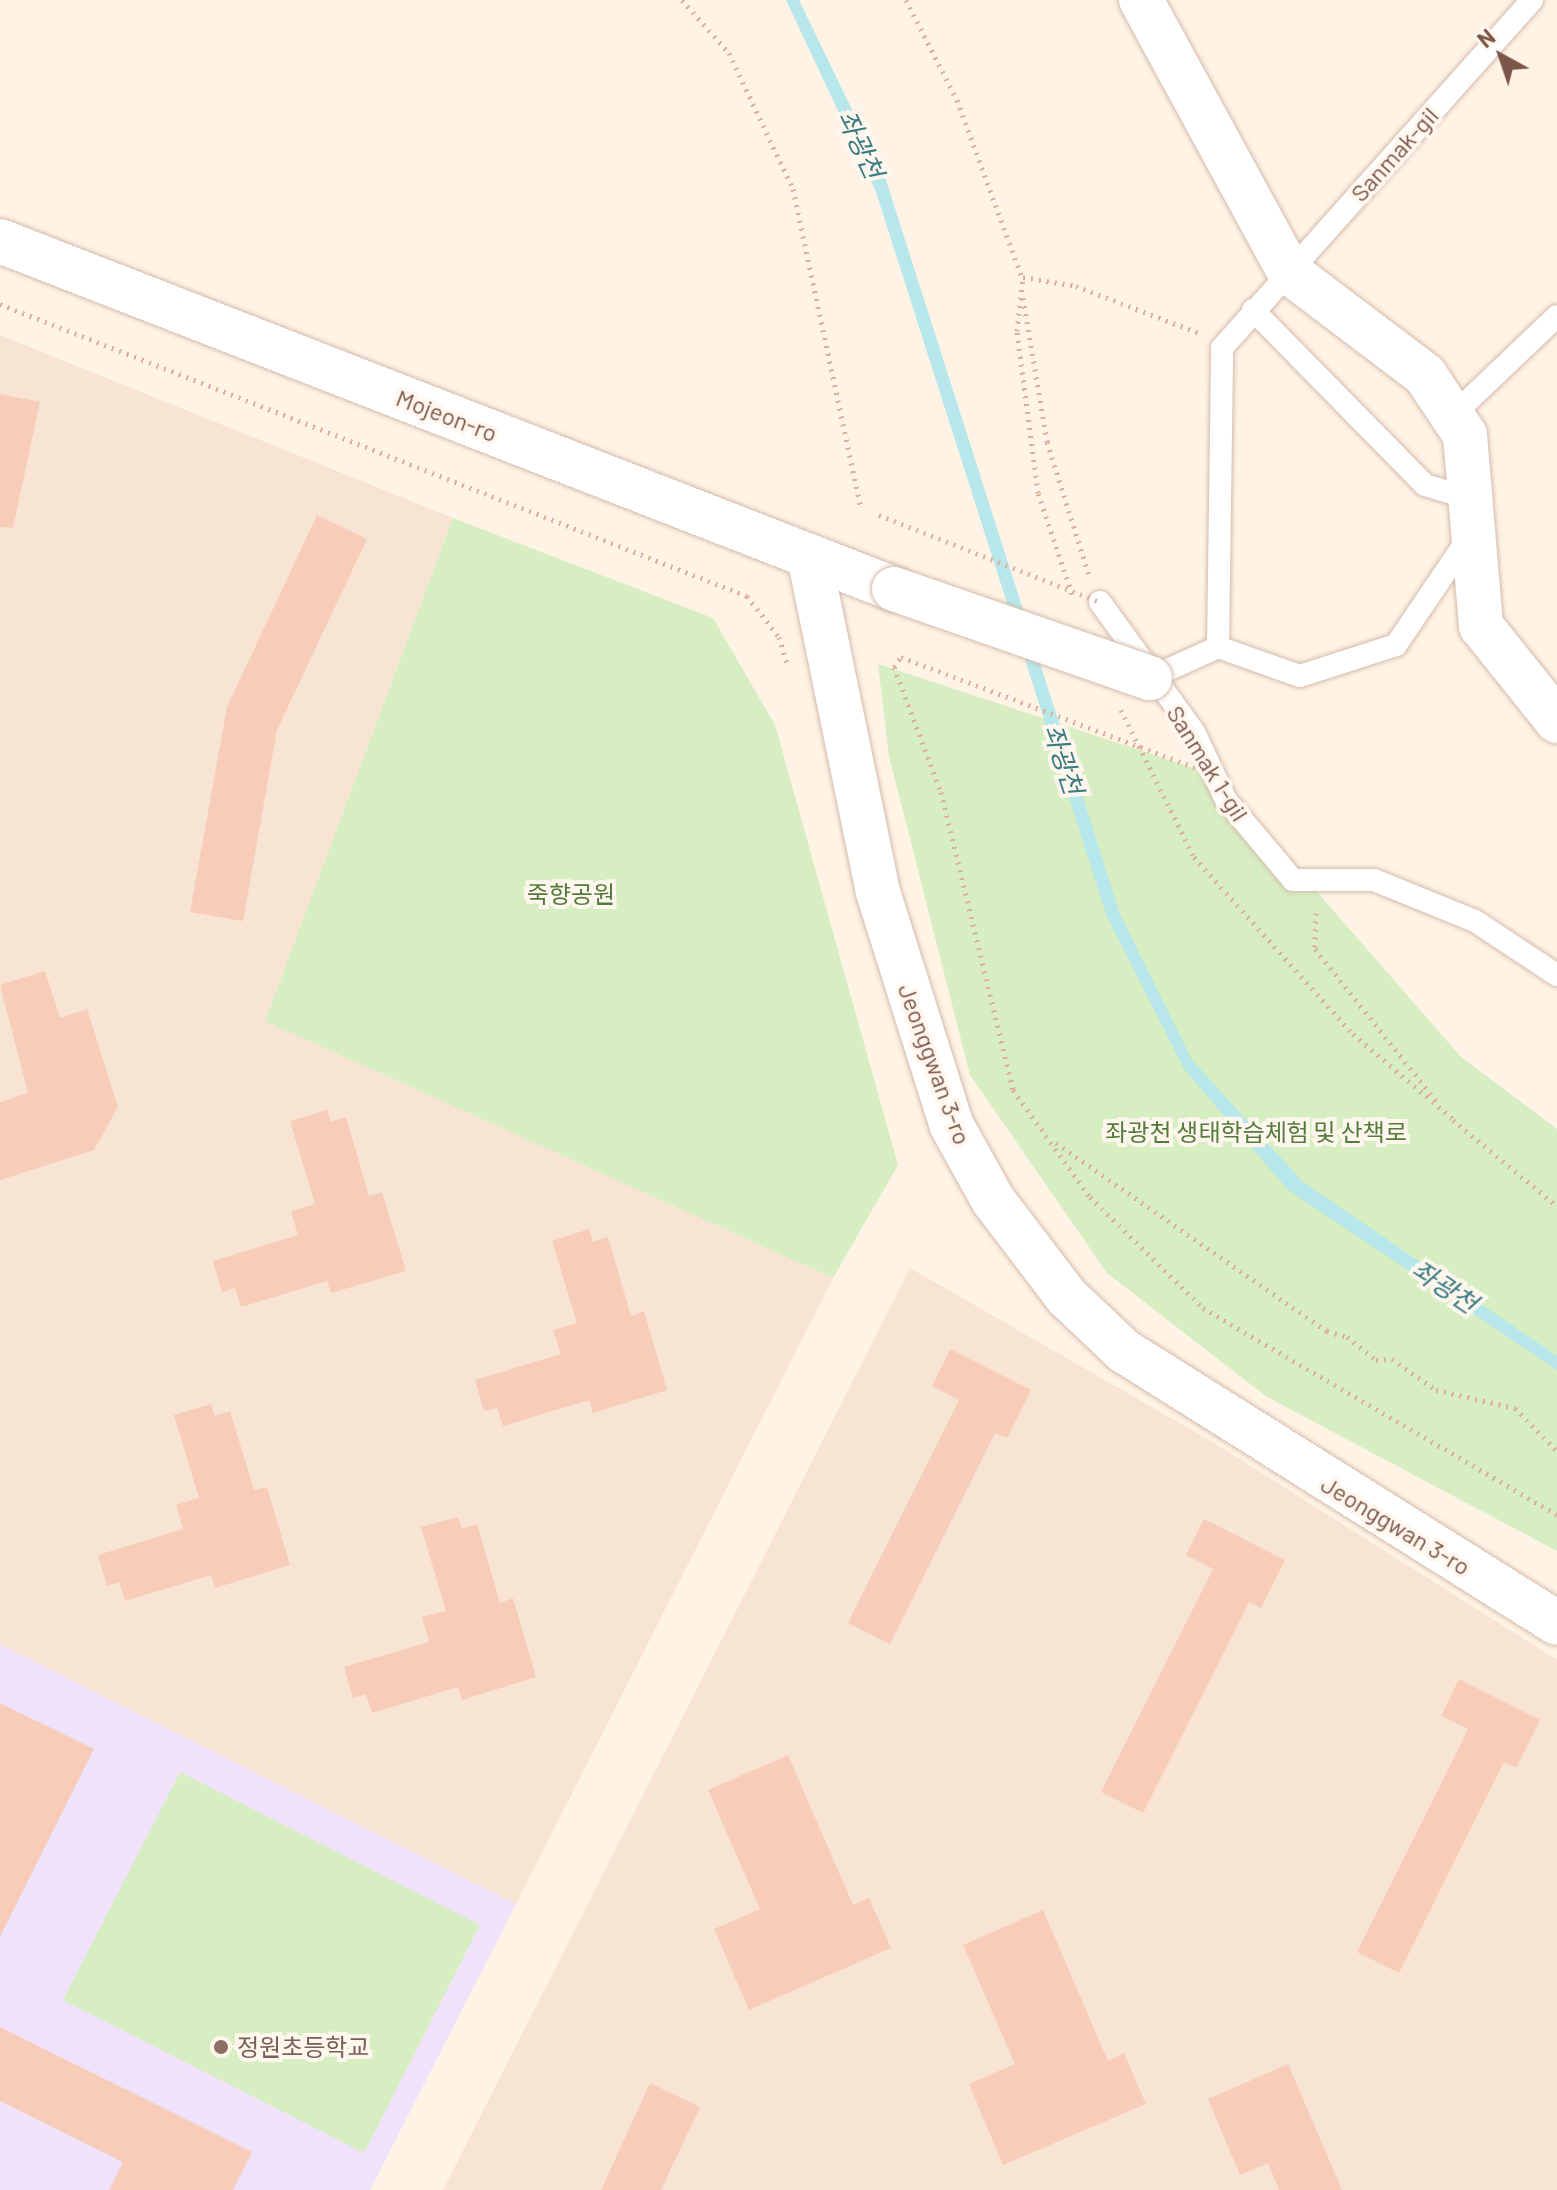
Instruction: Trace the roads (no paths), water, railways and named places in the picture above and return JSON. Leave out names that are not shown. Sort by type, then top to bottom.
[{"type":"street","points":[[1141,0],[1289,272],[1425,375],[1465,435],[1481,626],[1557,721]]},
{"type":"street","name":"Mojeon-ro","points":[[0,241],[894,589],[1150,678]]},
{"type":"street","name":"Jeonggwan 3-ro","points":[[809,556],[878,892],[952,1126],[993,1200],[1067,1297],[1124,1351],[1557,1623]]},
{"type":"lane","name":"Sanmak-gil","points":[[1218,647],[1222,348],[1532,0]]},
{"type":"lane","points":[[1150,678],[1218,647],[1300,676],[1396,645],[1473,514],[1425,485],[1253,310]]},
{"type":"lane","points":[[1452,416],[1557,316]]},
{"type":"lane","name":"Sanmak 1-gil","points":[[1100,602],[1150,678],[1194,732],[1226,800],[1293,880],[1374,880],[1475,921],[1557,975]]},
{"type":"water","name":"좌광천","points":[[786,0],[799,0],[886,180],[1120,914],[1192,1060],[1302,1181],[1557,1356],[1557,1370],[1288,1190],[1184,1069],[1107,917],[876,192]]},
{"type":"place","name":"정원초등학교","points":[[221,2047]]},
{"type":"park label","name":"죽향공원","points":[[571,894]]},
{"type":"park label","name":"좌광천 생태학습체험 및 산책로","points":[[1256,1132]]}]
